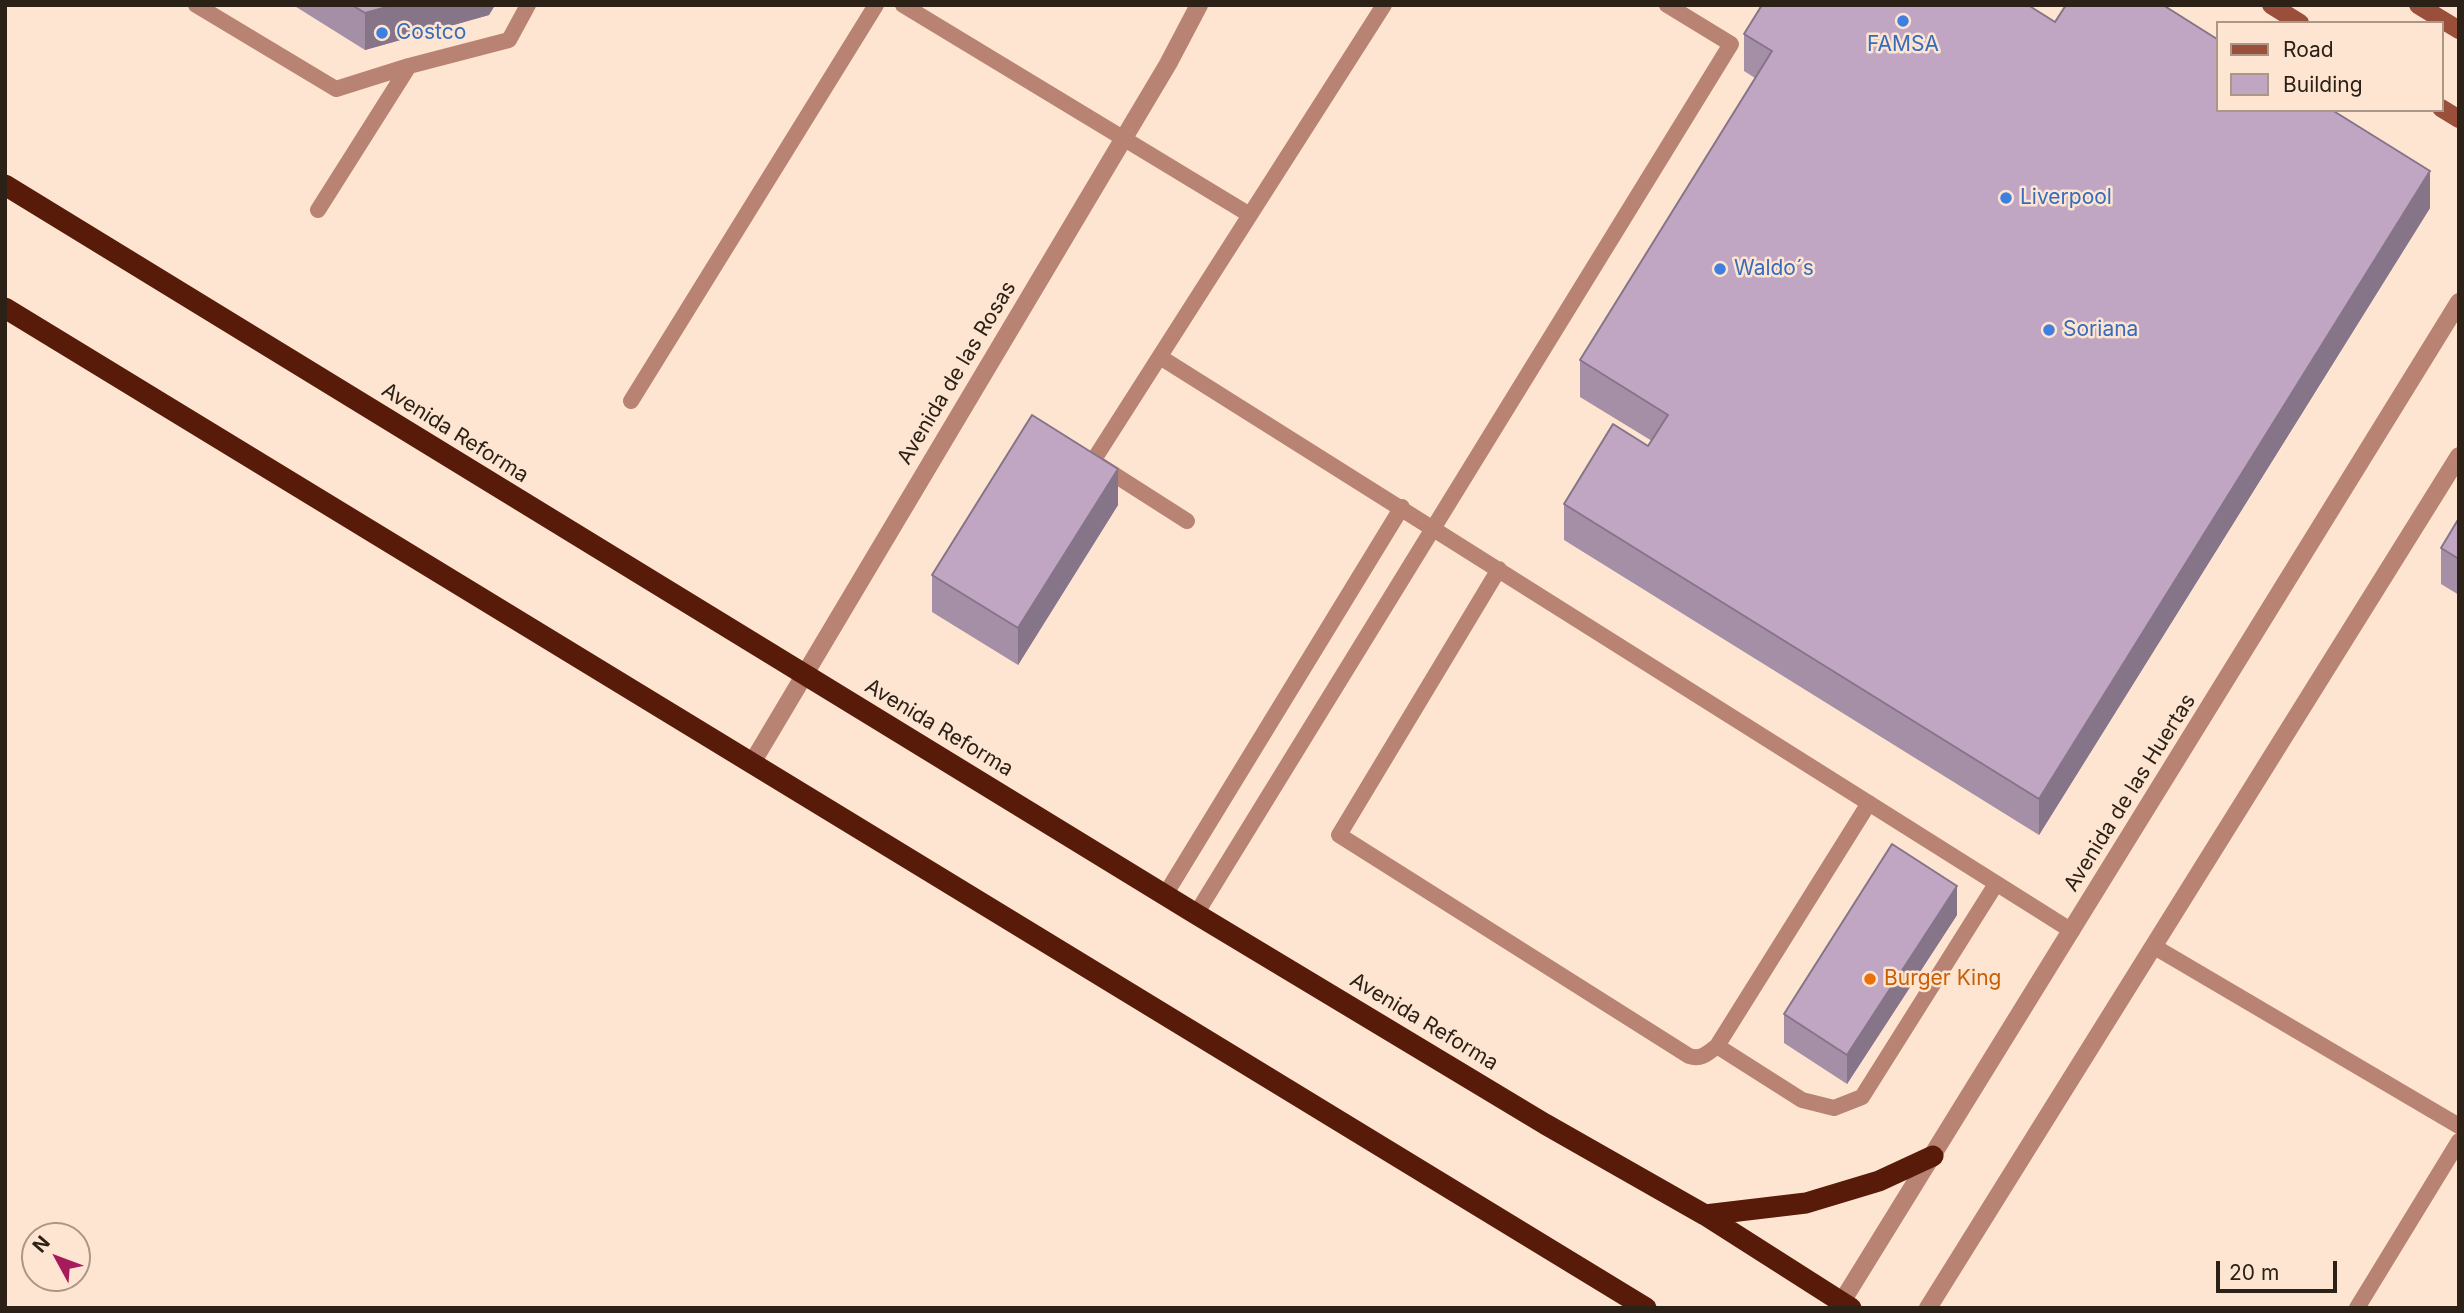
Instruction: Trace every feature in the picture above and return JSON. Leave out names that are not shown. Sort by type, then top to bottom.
[{"type":"highway","name":"Avenida Reforma","points":[[5,185],[1196,914],[1545,1124],[1705,1215],[1844,1306]]},
{"type":"highway","points":[[5,308],[1646,1308]]},
{"type":"highway","points":[[1705,1215],[1806,1203],[1879,1181],[1933,1156]]},
{"type":"main road","points":[[2271,5],[2297,21]]},
{"type":"main road","points":[[2418,5],[2459,30]]},
{"type":"main road","points":[[2443,109],[2459,118]]},
{"type":"street","name":"Avenida de las Rosas","points":[[752,763],[1124,138],[1199,5]]},
{"type":"street","name":"Avenida de las Huertas","points":[[1844,1306],[1933,1156],[2459,302]]},
{"type":"street","points":[[1928,1308],[2459,456]]},
{"type":"lane","points":[[196,5],[337,89],[409,66],[509,40],[528,5]]},
{"type":"lane","points":[[631,401],[876,5]]},
{"type":"lane","points":[[903,5],[1250,215]]},
{"type":"lane","points":[[1187,521],[1093,461],[1384,5]]},
{"type":"lane","points":[[1196,914],[1731,44],[1667,5]]},
{"type":"lane","points":[[318,210],[409,66]]},
{"type":"lane","points":[[1160,357],[1402,507],[2072,932]]},
{"type":"lane","points":[[1165,895],[1402,507]]},
{"type":"lane","points":[[1499,569],[1339,835],[1689,1056],[1697,1058],[1707,1055],[1717,1046],[1869,803]]},
{"type":"lane","points":[[1717,1046],[1802,1100],[1834,1108],[1861,1097],[1996,884]]},
{"type":"lane","points":[[2153,946],[2459,1126]]},
{"type":"lane","points":[[2357,1308],[2459,1141]]},
{"type":"building","points":[[352,5],[394,5],[365,13]]},
{"type":"building","name":"Soriana","points":[[1762,5],[2028,5],[2055,22],[2066,5],[2163,5],[2216,38],[2216,112],[2335,112],[2430,171],[2039,799],[1564,504],[1613,424],[1648,446],[1668,415],[1580,360],[1772,51],[1744,34]]},
{"type":"building","points":[[1032,415],[1118,469],[1018,628],[932,575]]},
{"type":"building","points":[[2459,518],[2459,559],[2441,548]]},
{"type":"building","name":"Burger King","points":[[1892,844],[1957,886],[1847,1055],[1784,1014]]},
{"type":"place","name":"FAMSA","points":[[1903,21]]},
{"type":"place","name":"Costco","points":[[382,33]]},
{"type":"place","name":"Liverpool","points":[[2006,198]]},
{"type":"place","name":"Waldo´s","points":[[1720,269]]},
{"type":"place","name":"Soriana","points":[[2049,330]]},
{"type":"place","name":"Burger King","points":[[1870,979]]}]
